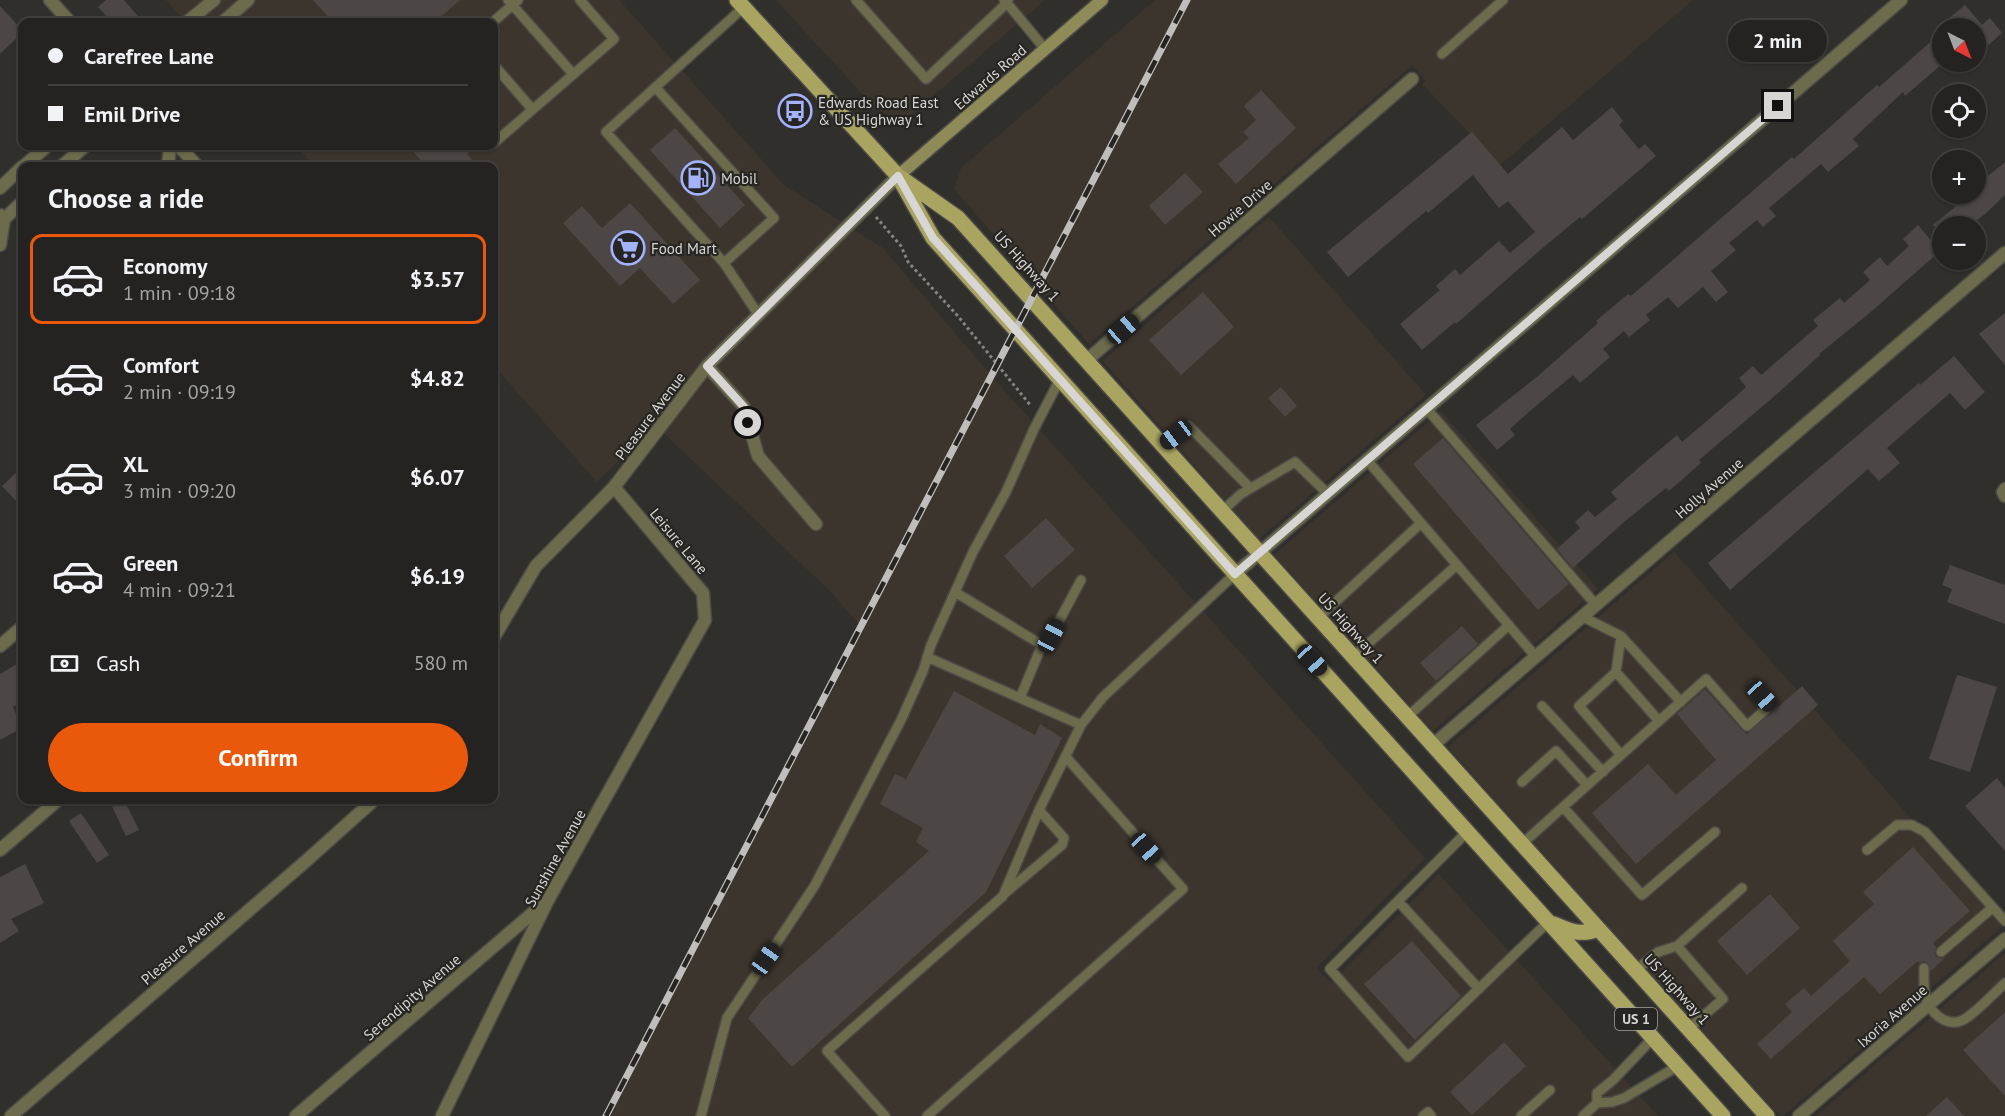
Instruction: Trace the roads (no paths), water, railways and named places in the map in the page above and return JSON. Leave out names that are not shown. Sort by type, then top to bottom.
[{"type":"main road","name":"Edwards Road","points":[[898,176],[1102,0]]},
{"type":"main road","name":"US Highway 1","points":[[740,4],[898,176],[958,218],[1767,1116]]},
{"type":"main road","name":"US Highway 1","points":[[898,176],[933,238],[1723,1116]]},
{"type":"main road","points":[[1548,922],[1572,932],[1586,934],[1598,929]]},
{"type":"street","points":[[50,0],[66,18]]},
{"type":"street","points":[[192,18],[214,0]]},
{"type":"street","points":[[228,18],[248,0]]},
{"type":"street","points":[[1235,574],[1901,0]]},
{"type":"street","name":"Howie Drive","points":[[1087,360],[1412,79]]},
{"type":"street","points":[[29,162],[42,150]]},
{"type":"street","points":[[67,162],[80,150]]},
{"type":"street","points":[[183,150],[193,162]]},
{"type":"street","points":[[0,188],[18,172]]},
{"type":"street","name":"Pleasure Avenue","points":[[498,630],[536,566],[614,487],[707,366],[898,176]]},
{"type":"street","points":[[0,245],[1,219],[18,205]]},
{"type":"street","name":"Holly Avenue","points":[[1433,746],[2005,253]]},
{"type":"street","points":[[707,366],[744,407],[758,456],[816,525]]},
{"type":"street","name":"Leisure Lane","points":[[614,487],[703,593],[705,620]]},
{"type":"street","points":[[2005,489],[2003,492],[2005,496]]},
{"type":"street","name":"Sunshine Avenue","points":[[442,1116],[548,900],[705,620]]},
{"type":"street","points":[[0,646],[18,630]]},
{"type":"street","points":[[0,850],[53,804]]},
{"type":"street","name":"Pleasure Avenue","points":[[11,1116],[370,804]]},
{"type":"street","name":"Serendipity Avenue","points":[[296,1116],[548,900]]},
{"type":"street","name":"Ixoria Avenue","points":[[1799,1116],[2003,944]]},
{"type":"lane","points":[[498,139],[614,39],[580,0]]},
{"type":"lane","points":[[856,0],[926,80],[1006,1],[1045,49]]},
{"type":"lane","points":[[1442,54],[1503,0]]},
{"type":"lane","points":[[497,18],[513,2],[573,74]]},
{"type":"lane","points":[[740,4],[656,88],[606,132],[724,263],[758,314]]},
{"type":"lane","points":[[498,70],[532,109]]},
{"type":"lane","points":[[656,88],[774,218],[724,263]]},
{"type":"lane","points":[[701,1116],[727,1018],[815,885],[902,718],[923,671],[930,645],[973,552],[1006,492],[1040,416],[1060,379]]},
{"type":"lane","points":[[1427,409],[1596,605]]},
{"type":"lane","points":[[1163,445],[1189,426],[1250,488]]},
{"type":"lane","points":[[1367,460],[1536,657]]},
{"type":"lane","points":[[1222,511],[1250,488],[1295,462],[1328,494]]},
{"type":"lane","points":[[1318,618],[1421,523]]},
{"type":"lane","points":[[1353,657],[1457,565]]},
{"type":"lane","points":[[1003,896],[1039,810],[1081,725],[1102,697],[1235,574]]},
{"type":"lane","points":[[1020,698],[1042,645],[1051,636],[1081,580]]},
{"type":"lane","points":[[955,592],[1042,645]]},
{"type":"lane","points":[[1583,616],[1621,636],[1681,702]]},
{"type":"lane","points":[[1407,717],[1509,625]]},
{"type":"lane","points":[[1621,636],[1616,672],[1578,706],[1621,755]]},
{"type":"lane","points":[[927,657],[1081,725]]},
{"type":"lane","points":[[1616,672],[1659,721]]},
{"type":"lane","points":[[1521,844],[1706,679],[1747,726],[1771,705],[1753,686]]},
{"type":"lane","points":[[1542,706],[1603,772]]},
{"type":"lane","points":[[1522,782],[1556,752],[1587,785]]},
{"type":"lane","points":[[927,1116],[1183,889],[1065,757]]},
{"type":"lane","points":[[1563,807],[1642,896],[1715,832]]},
{"type":"lane","points":[[885,1116],[827,1051],[1062,845],[1064,838],[1039,810]]},
{"type":"lane","points":[[1867,850],[1897,825],[1912,825],[1925,832],[2005,921]]},
{"type":"lane","points":[[1467,832],[1330,969],[1408,1057],[1548,922]]},
{"type":"lane","points":[[1636,970],[1658,952],[1677,946],[1742,888]]},
{"type":"lane","points":[[1398,901],[1479,989]]},
{"type":"lane","points":[[1941,952],[1992,908]]},
{"type":"lane","points":[[1677,946],[1723,999],[1688,1029]]},
{"type":"lane","points":[[1924,968],[1924,990],[1929,1005],[1941,1019],[1952,1023],[1963,1020],[2005,983]]},
{"type":"lane","points":[[1597,1103],[1597,1093],[1613,1080],[1653,1038]]},
{"type":"lane","points":[[1583,1116],[1597,1103],[1624,1098],[1678,1066]]},
{"type":"lane","points":[[1521,1116],[1550,1090]]},
{"type":"lane","points":[[1424,1116],[1428,1112],[1431,1116]]},
{"type":"railway","points":[[606,1116],[1187,0]]},
{"type":"place","name":"Edwards Road East & US Highway 1","points":[[795,111]]},
{"type":"place","name":"Mobil","points":[[698,178]]},
{"type":"place","name":"Food Mart","points":[[628,248]]}]
